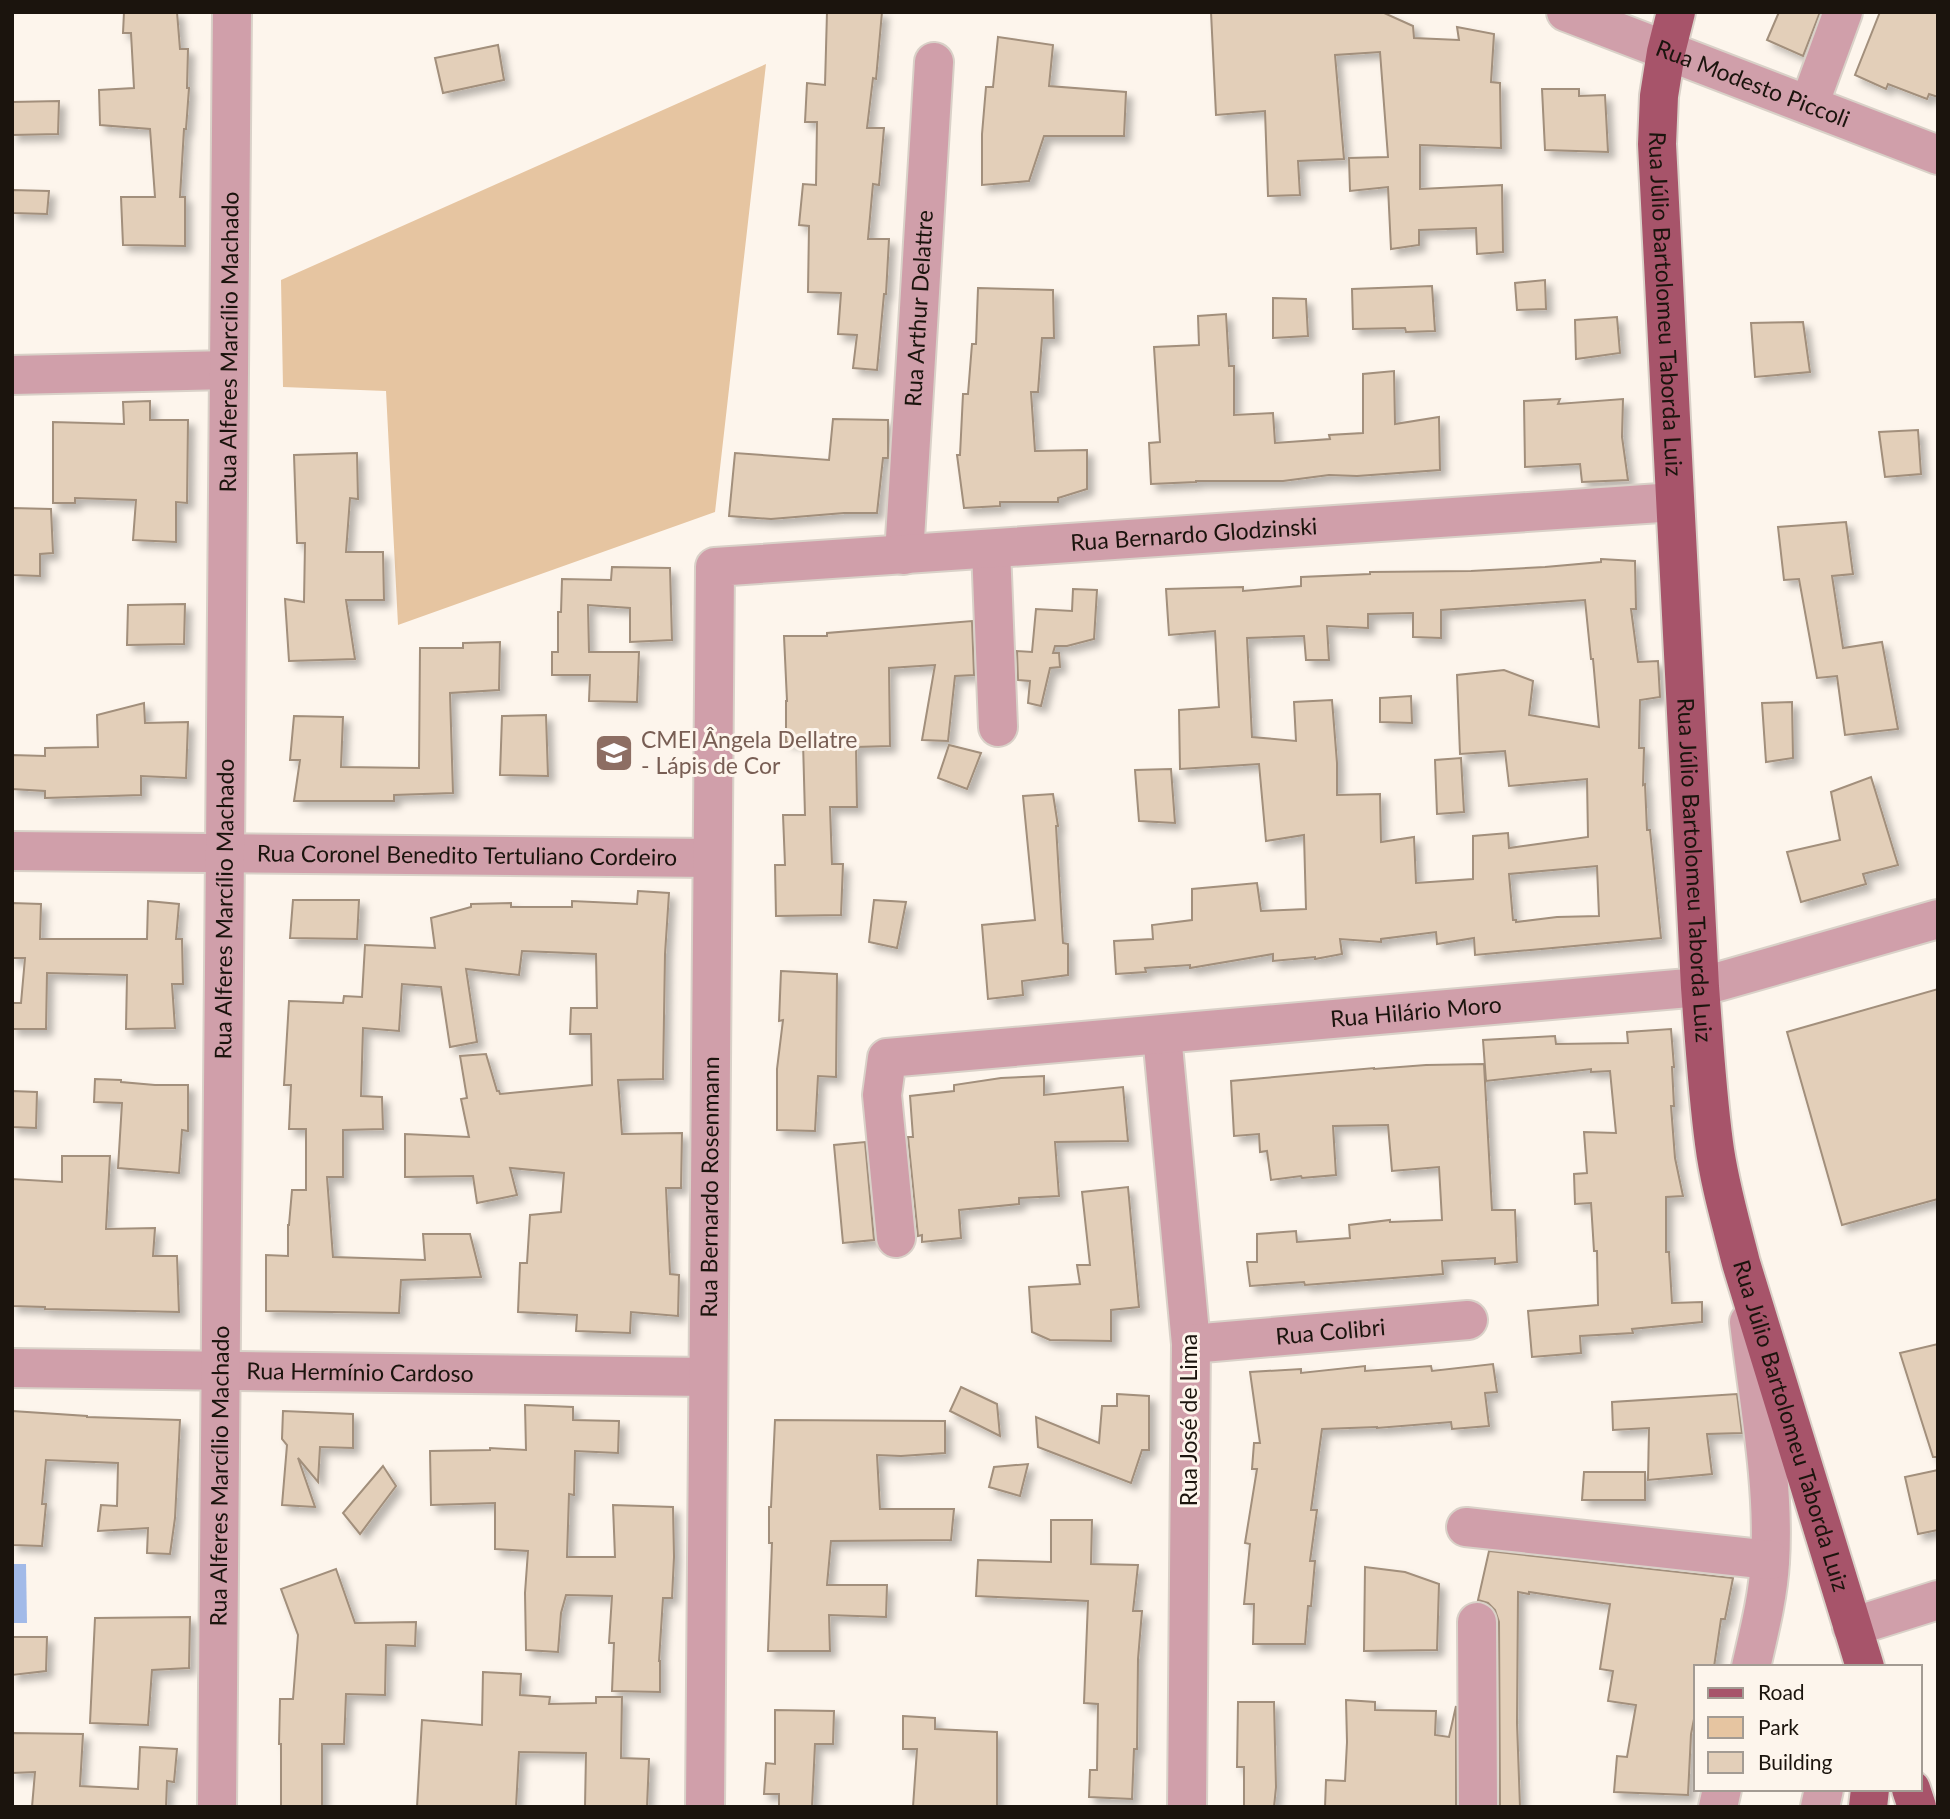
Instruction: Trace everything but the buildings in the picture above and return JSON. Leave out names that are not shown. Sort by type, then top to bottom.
[{"type":"main road","name":"Rua Júlio Bartolomeu Taborda Luiz","points":[[1676,12],[1659,96],[1657,144],[1707,1087],[1714,1145],[1741,1263],[1864,1665]]},
{"type":"street","name":"Rua Alferes Marcílio Machado","points":[[217,1807],[232,12]]},
{"type":"street","name":"Rua Modesto Piccoli","points":[[1566,12],[1938,155]]},
{"type":"street","points":[[1809,104],[1843,12]]},
{"type":"street","name":"Rua Arthur Delattre","points":[[904,555],[934,62]]},
{"type":"street","points":[[12,375],[229,370]]},
{"type":"street","name":"Rua Bernardo Glodzinski","points":[[715,567],[1675,502]]},
{"type":"street","points":[[990,549],[998,727]]},
{"type":"street","name":"Rua Bernardo Rosenmann","points":[[705,1807],[715,567]]},
{"type":"street","name":"Rua Coronel Benedito Tertuliano Cordeiro","points":[[12,851],[712,858]]},
{"type":"street","name":"Rua Hilário Moro","points":[[896,1238],[882,1095],[887,1059],[1700,987],[1938,919]]},
{"type":"street","name":"Rua José de Lima","points":[[1162,1035],[1191,1344],[1187,1807]]},
{"type":"street","points":[[1741,1263],[1768,1478],[1770,1560],[1751,1665]]},
{"type":"street","name":"Rua Colibri","points":[[1191,1344],[1468,1320]]},
{"type":"street","name":"Rua Hermínio Cardoso","points":[[12,1368],[708,1377]]},
{"type":"street","points":[[1465,1527],[1770,1560]]},
{"type":"street","points":[[1852,1627],[1938,1601]]},
{"type":"street","points":[[1477,1622],[1478,1807]]},
{"type":"green space","points":[[766,64],[715,512],[398,625],[386,391],[283,387],[281,280]]},
{"type":"water","points":[[12,1564],[26,1564],[27,1623],[12,1623]]},
{"type":"place","name":"CMEI Ângela Dellatre - Lápis de Cor","points":[[614,753]]}]
